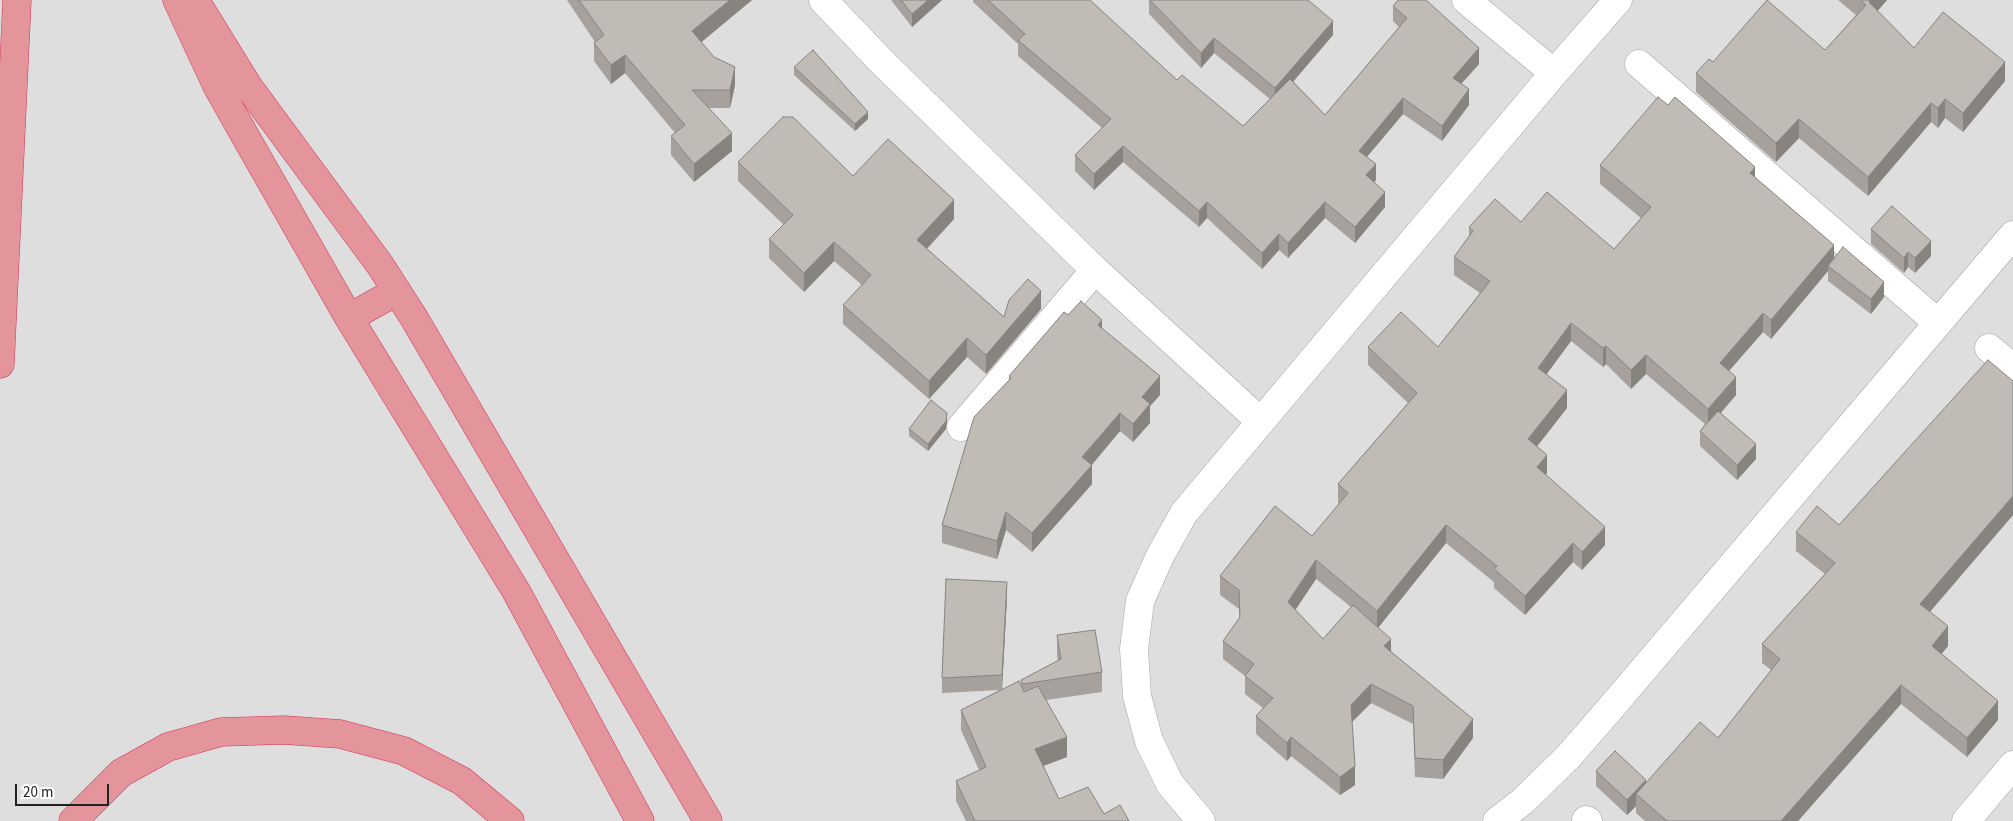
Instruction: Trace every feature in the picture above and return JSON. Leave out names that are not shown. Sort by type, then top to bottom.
[{"type":"highway","points":[[0,364],[16,0]]},
{"type":"highway","points":[[177,0],[217,86],[349,318],[516,591],[640,821]]},
{"type":"highway","points":[[195,0],[258,101],[397,291],[708,821]]},
{"type":"highway","points":[[349,318],[397,291]]},
{"type":"highway","points":[[73,821],[121,773],[168,747],[221,732],[284,730],[340,734],[404,751],[462,782],[510,821]]},
{"type":"street","points":[[823,0],[881,61],[1095,270],[1260,421]]},
{"type":"street","points":[[1466,0],[1554,72]]},
{"type":"street","points":[[1202,821],[1170,784],[1149,741],[1137,696],[1134,658],[1140,601],[1160,556],[1184,513],[1554,72],[1618,0]]},
{"type":"street","points":[[1640,64],[1938,323]]},
{"type":"street","points":[[1497,821],[1523,800],[1574,750],[2013,235]]},
{"type":"street","points":[[961,428],[1095,270]]},
{"type":"street","points":[[1989,348],[2013,368]]},
{"type":"street","points":[[1966,821],[2013,765]]},
{"type":"shaded area","points":[[0,0],[2013,0],[2013,821],[0,821]]},
{"type":"building","points":[[579,0],[730,0],[692,31],[714,57],[735,67],[730,90],[692,90],[732,133],[694,164],[671,136],[685,125],[625,55],[611,65],[594,43],[604,35]]},
{"type":"building","points":[[901,0],[928,0],[912,14]]},
{"type":"building","points":[[988,0],[1090,0],[1177,80],[1182,75],[1243,126],[1290,79],[1325,115],[1407,18],[1393,6],[1398,0],[1426,0],[1479,48],[1453,78],[1469,89],[1442,126],[1403,98],[1359,151],[1376,164],[1366,175],[1385,192],[1355,227],[1325,202],[1288,243],[1279,234],[1262,253],[1207,202],[1199,211],[1123,146],[1094,174],[1075,155],[1111,119],[1018,40],[1025,34]]},
{"type":"building","points":[[1150,0],[1308,0],[1333,21],[1275,88],[1214,38],[1201,53]]},
{"type":"building","points":[[1767,0],[1825,50],[1866,5],[1861,0],[1870,0],[1869,2],[1914,48],[1943,12],[2005,62],[1963,113],[1945,99],[1938,108],[1931,103],[1868,177],[1799,119],[1776,143],[1696,73],[1709,59],[1713,62]]},
{"type":"building","points":[[813,50],[868,112],[855,124],[794,67]]},
{"type":"building","points":[[1658,97],[1668,105],[1675,97],[1755,167],[1750,173],[1834,245],[1771,320],[1763,313],[1720,363],[1736,377],[1708,409],[1646,355],[1631,370],[1606,346],[1603,348],[1571,323],[1538,368],[1567,390],[1528,439],[1547,455],[1537,467],[1605,527],[1582,552],[1573,543],[1525,596],[1494,569],[1497,566],[1446,525],[1377,611],[1316,560],[1288,602],[1323,639],[1353,605],[1391,639],[1384,646],[1473,719],[1443,760],[1415,758],[1413,706],[1371,684],[1351,705],[1355,766],[1340,777],[1291,737],[1287,743],[1256,716],[1273,698],[1245,676],[1254,664],[1223,641],[1240,617],[1239,590],[1220,576],[1275,506],[1312,536],[1348,493],[1338,484],[1417,393],[1368,347],[1401,312],[1438,347],[1490,281],[1454,257],[1473,231],[1469,227],[1495,199],[1521,222],[1547,192],[1614,249],[1651,207],[1600,165]]},
{"type":"building","points":[[783,117],[793,117],[853,176],[888,139],[954,200],[917,240],[1004,317],[1009,300],[1028,279],[1041,291],[986,355],[967,338],[929,381],[843,305],[871,275],[834,242],[804,273],[769,239],[793,215],[738,162]]},
{"type":"building","points":[[1892,206],[1931,241],[1915,258],[1908,252],[1904,258],[1871,229]]},
{"type":"building","points":[[1843,247],[1884,282],[1871,299],[1828,266]]},
{"type":"building","points":[[1081,301],[1102,320],[1098,325],[1160,376],[1142,397],[1150,404],[1133,424],[1120,413],[1082,457],[1092,465],[1032,533],[1006,512],[997,541],[942,525],[974,417],[1011,378],[1009,376],[1064,312],[1068,315]]},
{"type":"building","points":[[1988,360],[2013,381],[2013,496],[1920,604],[1948,626],[1932,646],[1998,701],[1967,738],[1901,685],[1781,821],[1667,821],[1636,794],[1700,722],[1718,738],[1780,659],[1762,644],[1835,563],[1796,532],[1817,506],[1839,525]]},
{"type":"building","points":[[931,400],[947,413],[946,421],[928,444],[909,429]]},
{"type":"building","points":[[1718,411],[1756,444],[1737,465],[1700,431]]},
{"type":"building","points":[[946,579],[1007,582],[1002,675],[942,678]]},
{"type":"building","points":[[1095,630],[1102,672],[1023,684],[1021,680],[1061,659],[1057,635]]},
{"type":"building","points":[[1019,681],[1024,692],[1038,686],[1067,737],[1035,749],[1059,799],[1088,787],[1104,814],[1120,805],[1129,821],[975,821],[956,781],[986,767],[961,710]]},
{"type":"building","points":[[1615,751],[1646,780],[1627,800],[1596,771]]}]
